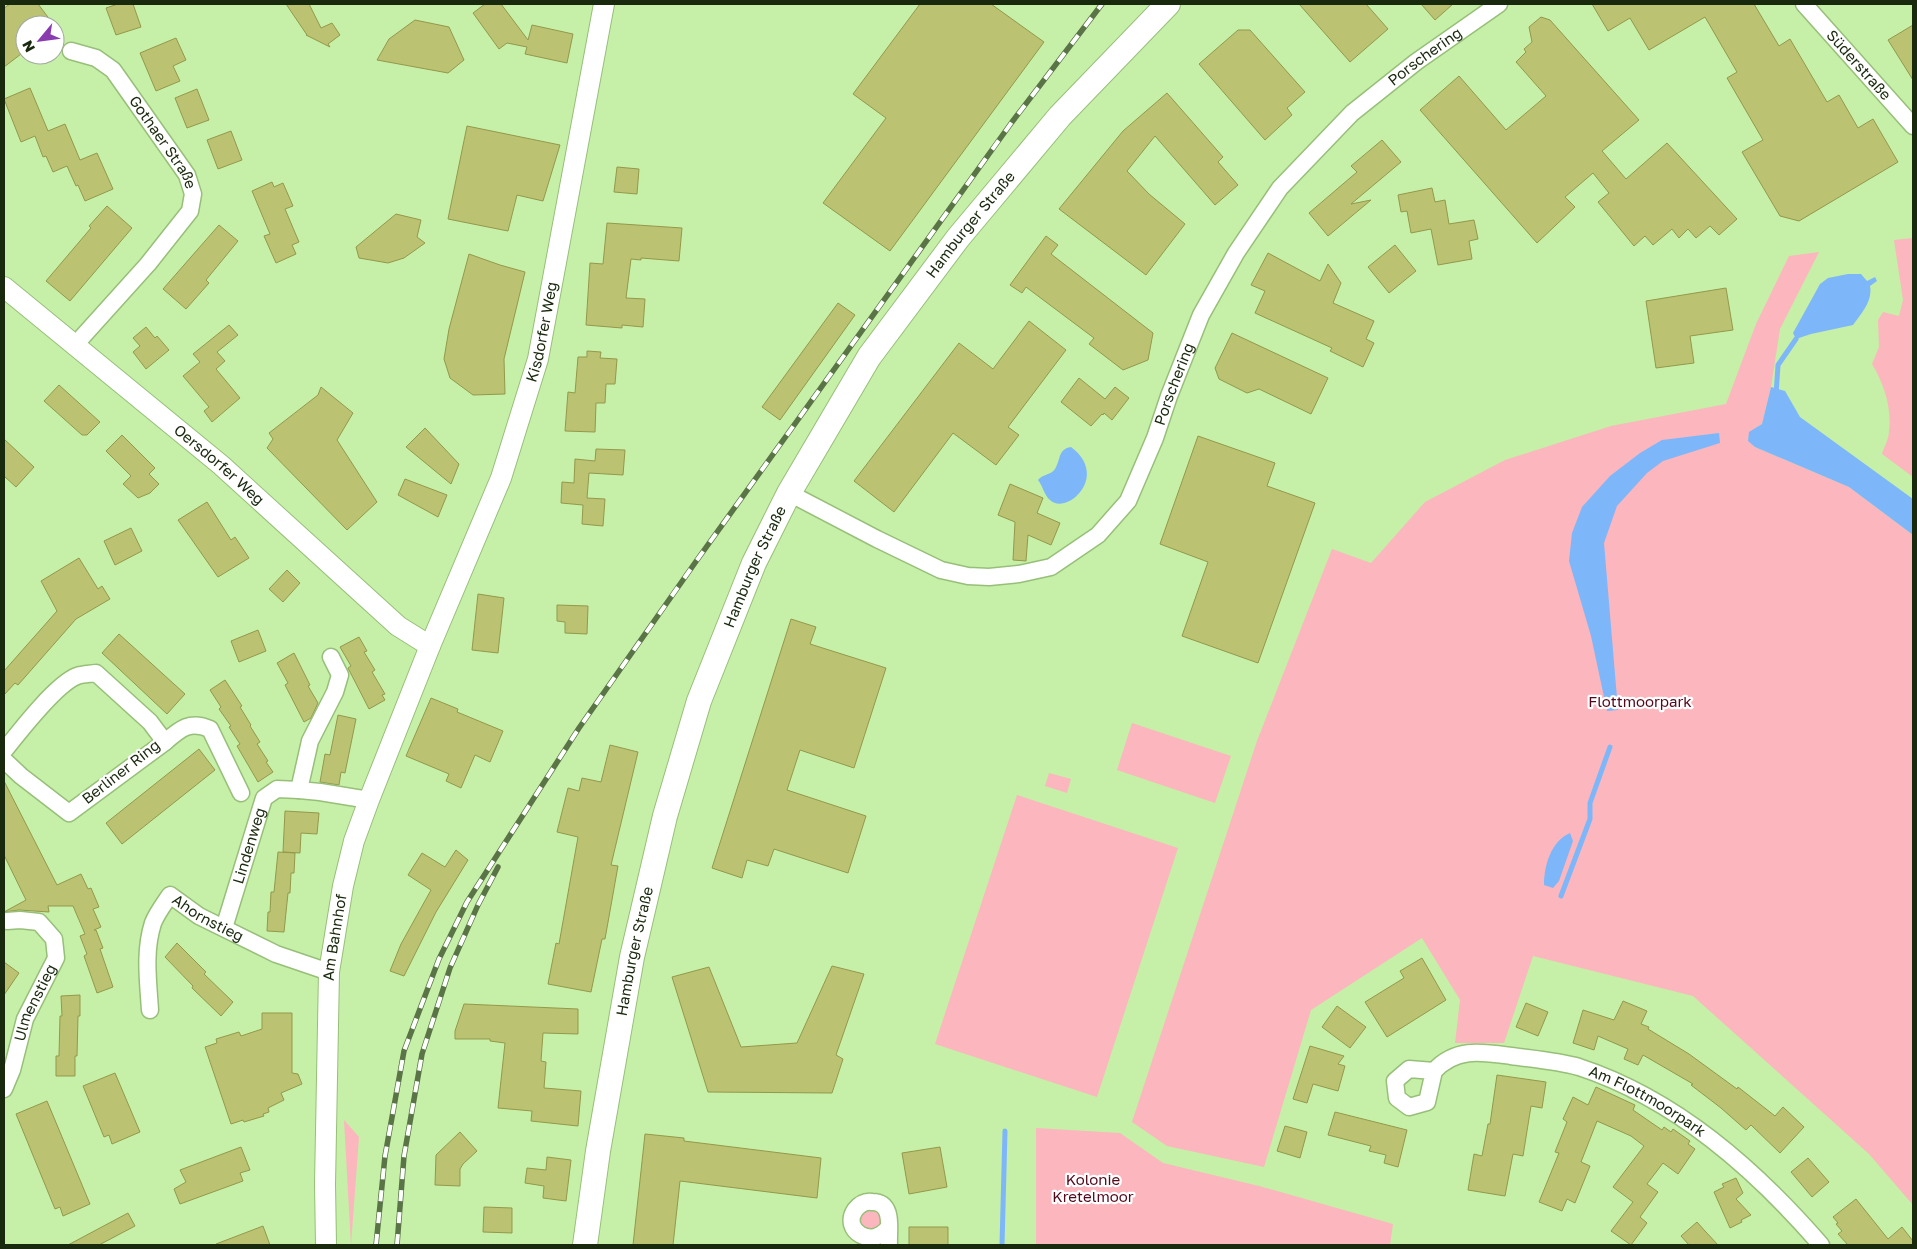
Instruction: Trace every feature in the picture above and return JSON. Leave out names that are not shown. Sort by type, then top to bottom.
[{"type":"main road","name":"Hamburger Straße","points":[[585,1245],[598,1151],[632,957],[665,816],[699,701],[754,563],[788,493],[869,357],[958,238],[1060,116],[1168,4]]},
{"type":"street","name":"Kisdorfer Weg","points":[[430,646],[501,478],[538,359],[604,4]]},
{"type":"street","name":"Porschering","points":[[788,493],[941,570],[968,576],[1011,575],[1050,566],[1098,535],[1128,501],[1155,438],[1201,315],[1236,253],[1280,188],[1352,112],[1416,62],[1499,4]]},
{"type":"street","name":"Süderstraße","points":[[1804,4],[1913,126]]},
{"type":"street","name":"Gothaer Straße","points":[[71,51],[96,58],[114,70],[187,175],[193,194],[190,212],[148,264],[75,345]]},
{"type":"street","name":"Oersdorfer Weg","points":[[4,287],[221,465],[398,626],[430,646]]},
{"type":"street","name":"Am Bahnhof","points":[[326,1245],[325,1184],[329,972],[336,924],[354,841],[430,646]]},
{"type":"street","points":[[299,790],[310,741],[335,692],[340,675],[331,656]]},
{"type":"street","name":"Berliner Ring","points":[[4,751],[40,708],[63,685],[77,676],[96,673],[150,722],[165,742],[68,814],[4,760]]},
{"type":"street","points":[[165,742],[183,728],[192,724],[210,729],[242,793]]},
{"type":"street","name":"Lindenweg","points":[[224,928],[264,798],[277,790],[299,790],[369,800]]},
{"type":"street","name":"Ahornstieg","points":[[150,1010],[147,973],[148,946],[154,921],[170,895],[199,916],[276,954],[329,972]]},
{"type":"street","name":"Ulmenstieg","points":[[4,1089],[12,1070],[26,1019],[56,958],[54,938],[39,922],[5,921]]},
{"type":"street","name":"Am Flottmoorpark","points":[[1434,1071],[1443,1061],[1455,1055],[1479,1052],[1577,1067],[1601,1076],[1645,1096],[1706,1134],[1774,1193],[1821,1245]]},
{"type":"street","points":[[888,1228],[889,1245]]},
{"type":"green space","points":[[1913,238],[1913,477],[1882,454],[1889,434],[1890,422],[1883,388],[1872,364],[1879,347],[1878,320],[1883,312],[1899,316],[1903,300],[1894,240]]},
{"type":"green space","name":"Flottmoorpark","points":[[1819,252],[1780,329],[1771,387],[1762,424],[1750,432],[1748,440],[1755,447],[1849,487],[1913,535],[1913,1205],[1869,1154],[1693,996],[1533,956],[1504,1043],[1455,1043],[1460,1000],[1422,938],[1311,1010],[1264,1167],[1167,1146],[1132,1122],[1257,741],[1332,549],[1371,563],[1425,502],[1505,460],[1611,426],[1726,404],[1756,324],[1789,256]]},
{"type":"green space","points":[[1132,723],[1231,756],[1215,803],[1117,770]]},
{"type":"green space","points":[[1049,773],[1071,779],[1067,793],[1045,786]]},
{"type":"green space","points":[[1017,795],[1178,848],[1097,1097],[935,1044]]},
{"type":"green space","points":[[344,1120],[359,1137],[351,1245]]},
{"type":"green space","name":"Kolonie Kretelmoor","points":[[1036,1128],[1120,1133],[1163,1163],[1259,1186],[1393,1224],[1390,1245],[1036,1245]]},
{"type":"green space","points":[[885,1208],[880,1237],[852,1221],[856,1210]]},
{"type":"water","points":[[1848,274],[1861,274],[1867,281],[1875,277],[1877,281],[1870,286],[1868,302],[1853,325],[1796,339],[1793,333],[1820,284],[1828,278]]},
{"type":"water","points":[[1771,387],[1785,391],[1800,417],[1913,499],[1913,535],[1849,487],[1755,447],[1748,441],[1749,432],[1762,424]]},
{"type":"water","points":[[1719,433],[1720,443],[1663,461],[1647,473],[1617,506],[1604,543],[1618,710],[1607,711],[1591,636],[1569,561],[1572,533],[1582,507],[1610,476],[1640,453],[1662,440]]},
{"type":"water","points":[[1071,447],[1082,458],[1087,470],[1086,481],[1082,490],[1074,498],[1066,503],[1057,504],[1048,498],[1038,480],[1055,469],[1062,452]]},
{"type":"water","points":[[1570,833],[1573,841],[1559,881],[1553,888],[1544,885],[1545,870],[1553,848],[1563,837]]},
{"type":"building","points":[[10,4],[38,4],[46,15],[15,15],[15,59],[4,67],[4,8]]},
{"type":"building","points":[[118,4],[133,4],[141,27],[116,35],[106,8]]},
{"type":"building","points":[[286,4],[309,4],[321,28],[332,23],[340,35],[328,44],[330,47],[306,35]]},
{"type":"building","points":[[485,4],[501,4],[528,40],[532,25],[573,34],[567,63],[525,54],[527,47],[507,43],[499,49],[473,13]]},
{"type":"building","points":[[920,4],[991,4],[1044,42],[890,251],[823,203],[886,118],[853,94]]},
{"type":"building","points":[[1299,4],[1366,4],[1388,29],[1350,62]]},
{"type":"building","points":[[1421,4],[1453,4],[1435,20]]},
{"type":"building","points":[[1592,4],[1754,4],[1779,46],[1790,39],[1827,102],[1839,95],[1858,128],[1873,119],[1898,162],[1799,221],[1780,216],[1742,152],[1763,140],[1727,78],[1737,72],[1705,17],[1649,50],[1630,18],[1608,31]]},
{"type":"building","points":[[1541,17],[1550,20],[1639,120],[1602,151],[1626,179],[1667,143],[1737,219],[1719,235],[1710,226],[1696,238],[1688,229],[1679,238],[1672,229],[1653,245],[1645,236],[1634,246],[1598,202],[1609,193],[1593,173],[1565,197],[1575,207],[1537,243],[1420,110],[1459,76],[1506,130],[1546,96],[1516,62],[1526,52],[1524,49],[1532,42],[1529,27]]},
{"type":"building","points":[[415,20],[449,27],[464,60],[448,73],[377,60],[389,39]]},
{"type":"building","points":[[1913,25],[1913,80],[1888,40]]},
{"type":"building","points":[[1238,30],[1250,30],[1305,92],[1287,108],[1292,115],[1265,140],[1199,64]]},
{"type":"building","points":[[176,38],[186,60],[173,66],[180,81],[156,91],[140,53]]},
{"type":"building","points":[[30,88],[48,131],[65,124],[80,160],[97,153],[113,189],[85,201],[67,166],[53,172],[46,156],[43,157],[35,136],[21,142],[4,99]]},
{"type":"building","points":[[197,89],[209,120],[187,128],[175,98]]},
{"type":"building","points":[[1167,93],[1223,157],[1218,162],[1238,185],[1215,205],[1155,136],[1127,171],[1149,194],[1185,224],[1146,275],[1059,209],[1123,131]]},
{"type":"building","points":[[467,126],[560,145],[543,201],[517,195],[508,231],[448,219]]},
{"type":"building","points":[[231,131],[242,160],[218,169],[207,140]]},
{"type":"building","points":[[1382,140],[1401,162],[1351,204],[1371,200],[1328,236],[1309,213],[1357,172],[1351,166]]},
{"type":"building","points":[[617,167],[639,169],[637,194],[614,192]]},
{"type":"building","points":[[272,182],[274,187],[283,183],[293,206],[285,209],[299,242],[292,245],[296,254],[276,263],[264,236],[270,234],[252,191]]},
{"type":"building","points":[[1432,188],[1435,202],[1445,200],[1449,224],[1474,220],[1478,239],[1469,241],[1472,259],[1438,265],[1431,229],[1411,233],[1407,211],[1401,212],[1398,195]]},
{"type":"building","points":[[107,206],[132,228],[70,301],[46,281]]},
{"type":"building","points":[[396,214],[421,220],[417,237],[425,243],[404,258],[388,263],[359,258],[356,247]]},
{"type":"building","points":[[607,223],[682,228],[679,261],[631,259],[626,298],[645,299],[643,327],[622,325],[622,328],[586,325],[590,263],[603,264]]},
{"type":"building","points":[[219,225],[238,241],[206,280],[209,283],[186,309],[163,289]]},
{"type":"building","points":[[1046,236],[1058,245],[1051,254],[1153,333],[1148,360],[1123,370],[1089,344],[1094,338],[1026,287],[1022,293],[1010,285]]},
{"type":"building","points":[[1395,245],[1416,271],[1389,293],[1368,267]]},
{"type":"building","points":[[1268,253],[1320,281],[1328,264],[1341,283],[1333,303],[1374,321],[1366,339],[1374,343],[1363,367],[1330,351],[1332,348],[1255,313],[1265,291],[1251,285]]},
{"type":"building","points":[[469,254],[525,272],[504,359],[505,394],[473,395],[450,378],[444,359],[449,329]]},
{"type":"building","points":[[1726,288],[1733,330],[1690,336],[1694,363],[1656,368],[1646,301]]},
{"type":"building","points":[[838,303],[855,315],[780,420],[762,407]]},
{"type":"building","points":[[1029,321],[1066,350],[1008,427],[1019,435],[996,465],[953,433],[894,512],[854,481],[959,343],[993,369]]},
{"type":"building","points":[[229,325],[238,335],[217,352],[225,361],[216,369],[240,398],[212,422],[204,411],[209,407],[183,376],[200,362],[193,354]]},
{"type":"building","points":[[146,327],[169,350],[146,369],[133,352],[140,346],[133,338]]},
{"type":"building","points":[[1232,333],[1328,378],[1311,414],[1259,389],[1247,393],[1219,379],[1215,368]]},
{"type":"building","points":[[587,351],[601,352],[600,358],[617,359],[615,384],[606,384],[605,403],[596,403],[595,432],[565,431],[568,392],[575,393],[578,357],[587,357]]},
{"type":"building","points":[[1079,378],[1105,399],[1115,387],[1129,398],[1112,420],[1104,413],[1091,426],[1061,402]]},
{"type":"building","points":[[59,385],[100,422],[87,435],[82,435],[44,401]]},
{"type":"building","points":[[321,387],[353,413],[337,440],[377,502],[347,530],[267,448],[273,439],[269,433],[318,395]]},
{"type":"building","points":[[425,428],[459,464],[451,484],[406,447]]},
{"type":"building","points":[[122,435],[155,468],[149,474],[159,484],[150,493],[138,498],[123,484],[131,476],[106,451]]},
{"type":"building","points":[[1198,436],[1275,463],[1267,486],[1315,503],[1258,663],[1182,636],[1208,562],[1160,544]]},
{"type":"building","points":[[4,439],[34,467],[16,487],[4,476]]},
{"type":"building","points":[[596,449],[625,450],[623,475],[589,473],[587,498],[605,499],[603,526],[582,524],[583,505],[561,503],[562,482],[574,483],[575,459],[595,461]]},
{"type":"building","points":[[405,479],[447,495],[438,517],[398,495]]},
{"type":"building","points":[[1010,484],[1043,498],[1037,513],[1060,523],[1051,545],[1028,535],[1026,561],[1013,560],[1015,522],[998,515]]},
{"type":"building","points":[[207,502],[231,540],[235,537],[249,558],[218,577],[178,520]]},
{"type":"building","points":[[131,528],[142,551],[115,565],[104,541]]},
{"type":"building","points":[[79,558],[98,589],[102,586],[110,599],[76,619],[18,685],[15,683],[4,695],[4,671],[57,611],[41,581]]},
{"type":"building","points":[[287,570],[300,583],[283,602],[269,589]]},
{"type":"building","points":[[478,594],[504,598],[498,653],[472,650]]},
{"type":"building","points":[[557,605],[588,606],[587,634],[565,633],[565,622],[557,621]]},
{"type":"building","points":[[791,619],[816,627],[810,644],[886,668],[854,768],[800,750],[787,790],[866,816],[848,873],[774,849],[768,866],[747,860],[742,878],[712,868]]},
{"type":"building","points":[[258,630],[266,651],[239,662],[231,641]]},
{"type":"building","points":[[119,634],[185,694],[167,714],[102,653]]},
{"type":"building","points":[[359,637],[367,651],[364,652],[375,670],[372,672],[385,694],[382,695],[385,700],[369,709],[348,668],[351,666],[340,647]]},
{"type":"building","points":[[294,653],[310,685],[308,686],[318,703],[311,718],[304,722],[285,685],[288,683],[277,663]]},
{"type":"building","points":[[225,680],[242,706],[240,707],[260,742],[257,744],[273,772],[258,782],[237,746],[240,744],[229,727],[231,726],[219,709],[221,707],[210,690]]},
{"type":"building","points":[[431,698],[458,709],[457,712],[503,731],[490,762],[475,755],[461,788],[446,781],[449,774],[406,756]]},
{"type":"building","points":[[338,715],[356,719],[345,773],[341,772],[339,785],[320,782],[325,754],[330,755]]},
{"type":"building","points":[[610,745],[638,752],[611,865],[618,866],[605,939],[602,939],[591,992],[548,984],[556,943],[559,944],[578,837],[557,832],[568,788],[579,791],[582,778],[601,782]]},
{"type":"building","points":[[199,749],[215,770],[122,844],[106,823]]},
{"type":"building","points":[[4,781],[57,885],[81,874],[88,889],[91,888],[99,907],[93,909],[101,927],[94,930],[96,930],[103,948],[100,949],[113,987],[97,993],[84,956],[87,954],[80,936],[85,934],[73,906],[48,906],[49,912],[19,910],[4,912],[26,900],[4,855]]},
{"type":"building","points":[[285,811],[319,813],[317,834],[301,833],[300,853],[283,852]]},
{"type":"building","points":[[456,850],[468,860],[436,912],[404,976],[390,971],[401,944],[431,890],[408,875],[422,853],[445,867]]},
{"type":"building","points":[[278,852],[295,853],[294,873],[291,873],[284,932],[267,931],[268,912],[270,912],[271,892],[274,892]]},
{"type":"building","points":[[177,943],[206,972],[204,974],[233,1002],[221,1016],[192,988],[193,986],[165,957]]},
{"type":"building","points":[[1422,958],[1446,1000],[1387,1037],[1365,1002],[1404,978],[1400,971]]},
{"type":"building","points":[[4,962],[19,973],[4,995]]},
{"type":"building","points":[[832,966],[864,974],[836,1055],[843,1059],[832,1093],[708,1092],[672,977],[709,967],[741,1047],[797,1043]]},
{"type":"building","points":[[80,995],[75,1076],[56,1076],[56,1056],[59,1056],[60,1016],[62,1016],[61,996]]},
{"type":"building","points":[[1623,1001],[1647,1011],[1641,1024],[1649,1027],[1648,1029],[1689,1054],[1737,1089],[1738,1087],[1775,1116],[1783,1107],[1804,1127],[1780,1153],[1751,1125],[1746,1130],[1691,1085],[1693,1084],[1643,1055],[1638,1065],[1624,1059],[1628,1049],[1598,1036],[1594,1050],[1573,1043],[1583,1010],[1614,1020]]},
{"type":"building","points":[[1526,1003],[1548,1012],[1538,1036],[1516,1027]]},
{"type":"building","points":[[464,1004],[578,1009],[578,1034],[543,1033],[541,1061],[546,1062],[544,1088],[581,1091],[578,1126],[531,1121],[532,1111],[498,1108],[505,1043],[490,1041],[490,1039],[455,1039],[455,1031]]},
{"type":"building","points":[[1337,1006],[1366,1027],[1350,1048],[1322,1027]]},
{"type":"building","points":[[262,1013],[292,1013],[292,1073],[298,1074],[302,1084],[281,1093],[284,1100],[268,1108],[269,1112],[263,1114],[264,1116],[231,1124],[205,1047],[217,1043],[216,1039],[239,1032],[241,1036],[262,1029]]},
{"type":"building","points":[[1310,1046],[1344,1056],[1338,1064],[1345,1066],[1338,1091],[1313,1084],[1307,1103],[1293,1099]]},
{"type":"building","points":[[115,1073],[140,1132],[112,1144],[109,1135],[104,1137],[83,1086]]},
{"type":"building","points":[[1497,1075],[1546,1082],[1542,1108],[1531,1106],[1523,1156],[1513,1154],[1505,1196],[1468,1190],[1474,1154],[1482,1156],[1488,1124],[1490,1124]]},
{"type":"building","points":[[1596,1087],[1635,1105],[1633,1110],[1662,1130],[1664,1127],[1671,1132],[1673,1129],[1690,1141],[1688,1144],[1695,1149],[1678,1174],[1663,1163],[1647,1184],[1658,1192],[1640,1217],[1647,1223],[1631,1245],[1611,1231],[1633,1202],[1613,1187],[1644,1146],[1631,1136],[1597,1121],[1581,1162],[1590,1166],[1575,1203],[1567,1199],[1562,1211],[1539,1202],[1559,1153],[1555,1152],[1567,1122],[1563,1119],[1573,1097],[1588,1105]]},
{"type":"building","points":[[47,1101],[90,1204],[63,1216],[60,1207],[55,1209],[16,1114]]},
{"type":"building","points":[[1335,1112],[1407,1130],[1398,1167],[1384,1163],[1386,1155],[1369,1151],[1371,1146],[1328,1135]]},
{"type":"building","points":[[1285,1126],[1307,1132],[1300,1158],[1277,1151]]},
{"type":"building","points":[[460,1132],[477,1151],[460,1169],[460,1186],[435,1185],[436,1155]]},
{"type":"building","points":[[645,1134],[684,1138],[684,1141],[821,1158],[817,1198],[680,1181],[673,1245],[633,1245]]},
{"type":"building","points":[[241,1147],[250,1170],[240,1173],[243,1181],[180,1204],[174,1189],[186,1182],[180,1170]]},
{"type":"building","points":[[940,1147],[947,1187],[909,1194],[902,1153]]},
{"type":"building","points":[[547,1157],[571,1160],[566,1201],[543,1198],[544,1186],[525,1183],[527,1168],[546,1170]]},
{"type":"building","points":[[1808,1158],[1829,1182],[1812,1197],[1791,1172]]},
{"type":"building","points":[[1736,1178],[1743,1193],[1736,1199],[1751,1215],[1730,1228],[1714,1192],[1724,1187],[1722,1184]]},
{"type":"building","points":[[1856,1199],[1888,1239],[1902,1227],[1913,1241],[1913,1245],[1848,1245],[1838,1234],[1842,1231],[1833,1217]]},
{"type":"building","points":[[484,1207],[512,1208],[512,1233],[483,1232]]},
{"type":"building","points":[[128,1213],[135,1226],[99,1245],[68,1245]]},
{"type":"building","points":[[1697,1222],[1718,1245],[1689,1245],[1681,1236]]},
{"type":"building","points":[[263,1226],[270,1245],[216,1245],[216,1244]]},
{"type":"building","points":[[909,1227],[948,1227],[948,1245],[909,1245]]},
{"type":"waterway","points":[[1776,395],[1778,365],[1796,339]]},
{"type":"waterway","points":[[1561,896],[1590,819],[1590,803],[1610,747]]},
{"type":"waterway","points":[[1002,1245],[1005,1131]]},
{"type":"railway","points":[[376,1245],[385,1156],[404,1051],[439,959],[467,902],[579,728],[697,560],[1012,122],[1102,4]]},
{"type":"railway","points":[[397,1245],[404,1156],[422,1054],[450,968],[478,905],[498,867]]}]
